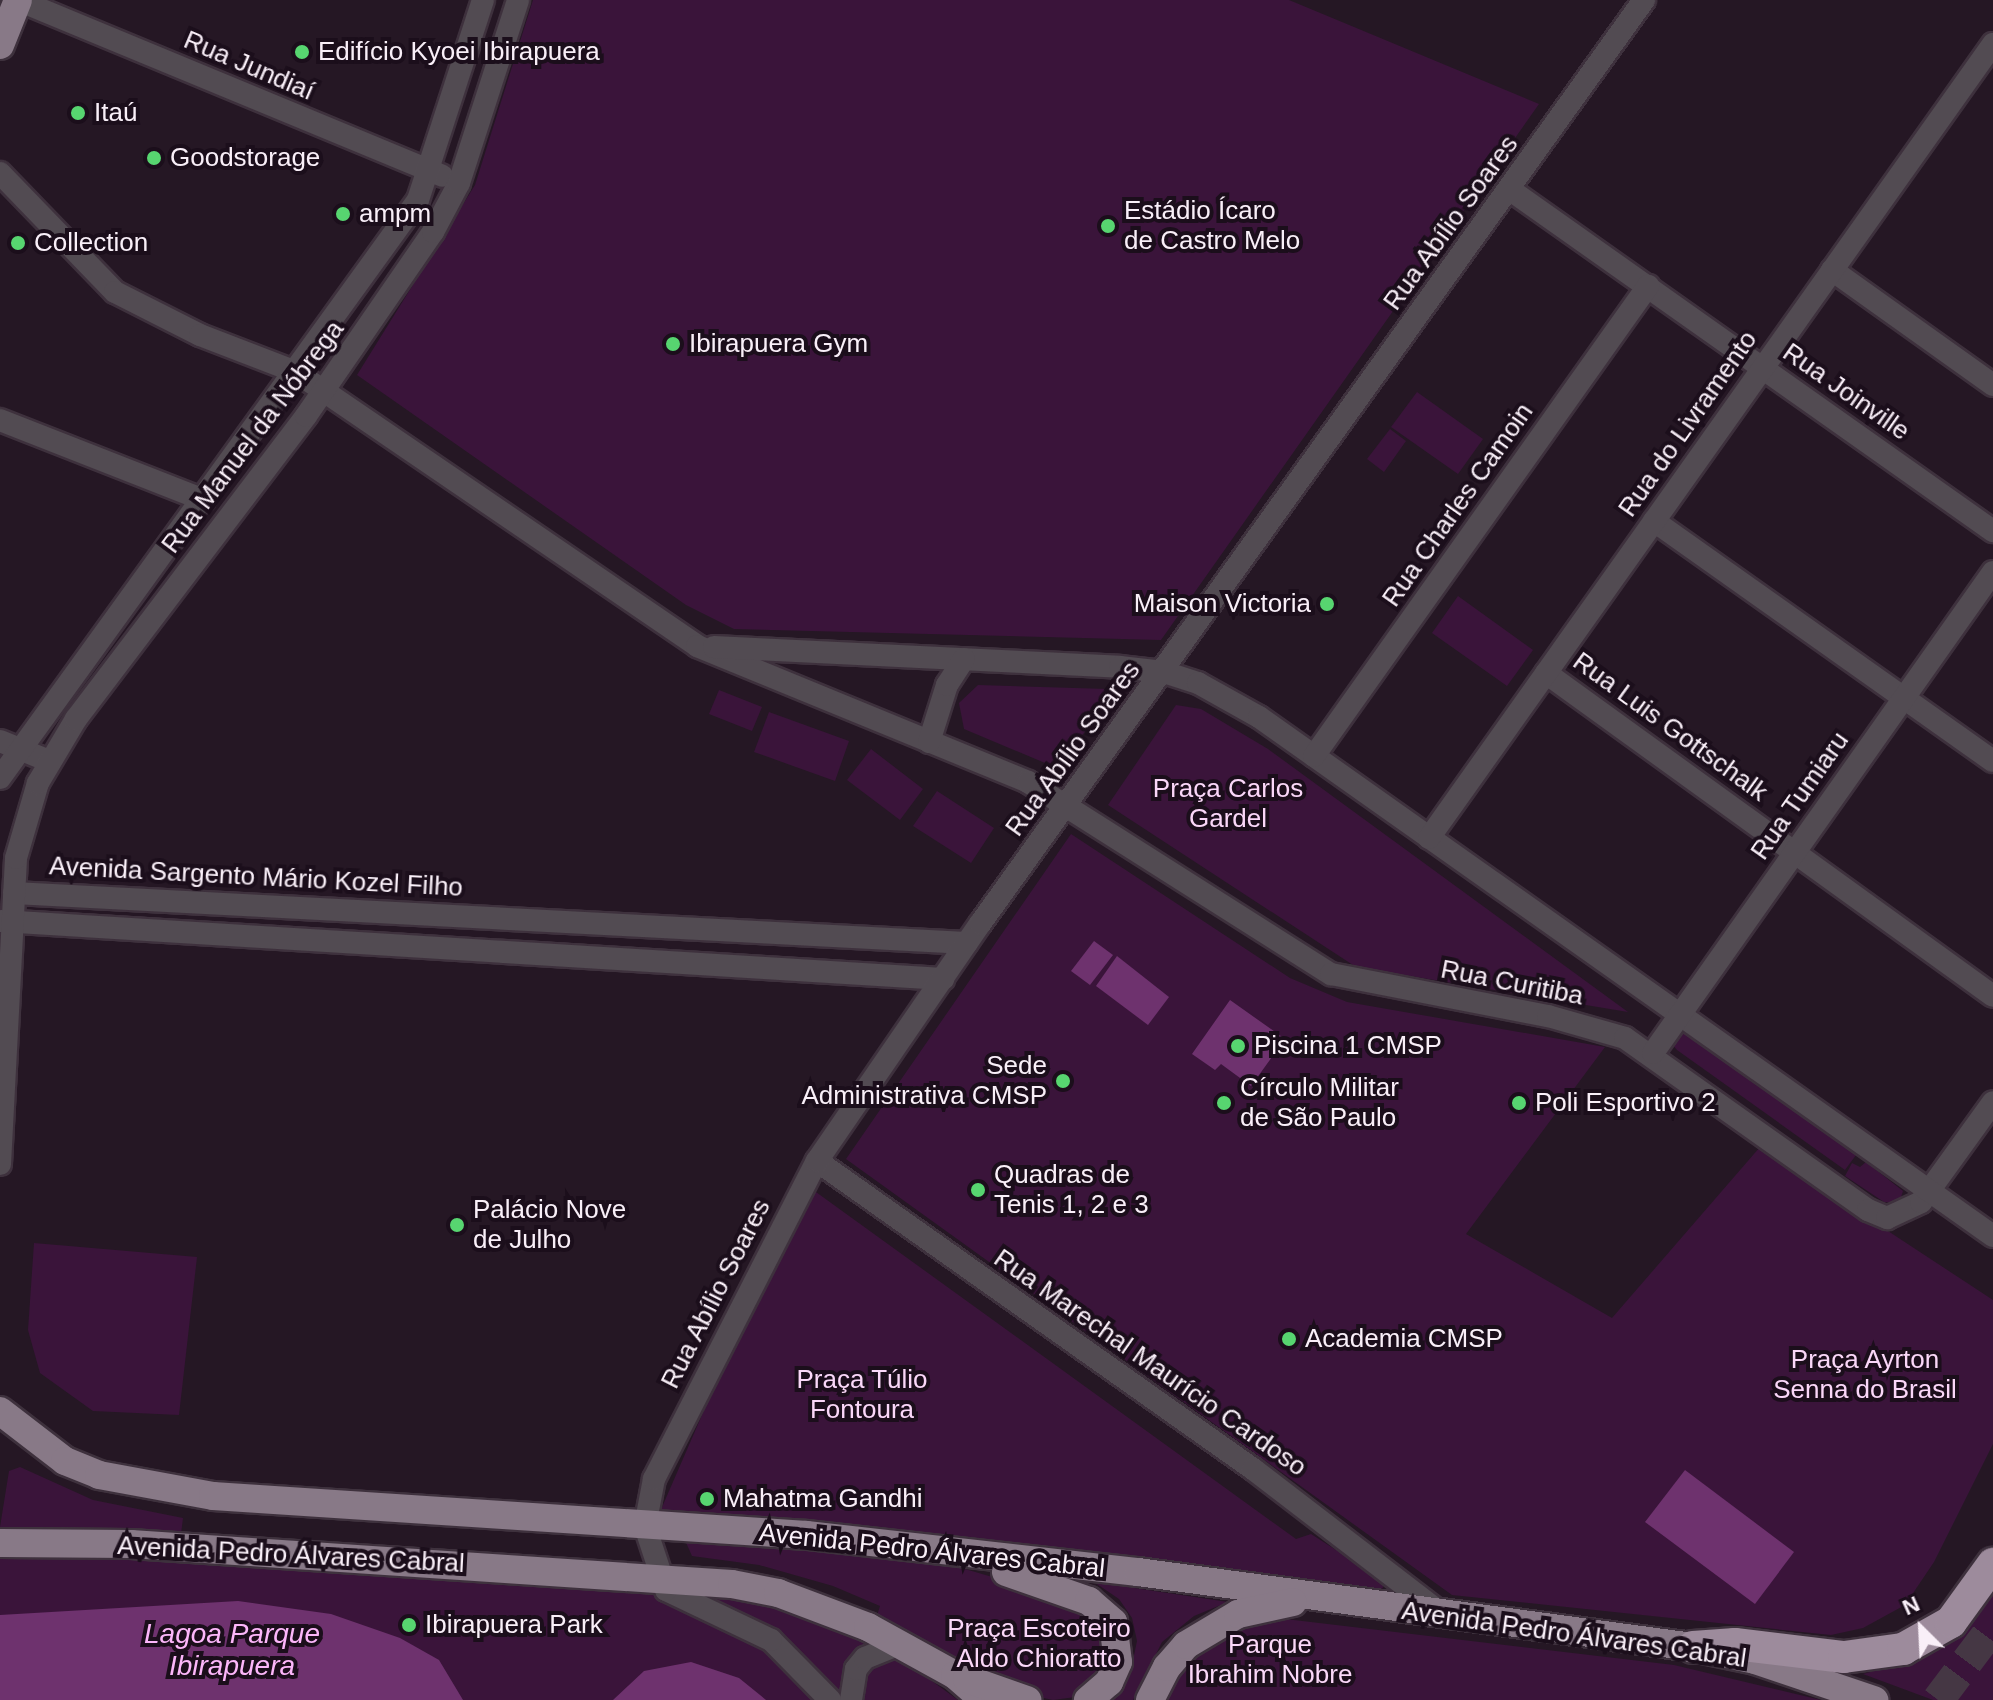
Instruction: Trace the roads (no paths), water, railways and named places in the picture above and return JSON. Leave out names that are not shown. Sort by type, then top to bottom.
[{"type":"highway","points":[[1693,1647],[1735,1644],[1844,1657],[1903,1649],[1951,1622],[1993,1564]]},
{"type":"main road","points":[[0,45],[18,0]]},
{"type":"main road","name":"Avenida Pedro Álvares Cabral","points":[[0,1411],[65,1461],[99,1475],[198,1493],[807,1535],[950,1555],[1138,1572],[1445,1616],[1693,1647],[1755,1660],[1874,1700]]},
{"type":"main road","name":"Avenida Pedro Álvares Cabral","points":[[0,1543],[131,1544],[659,1577],[778,1593],[900,1644],[955,1675],[984,1700]]},
{"type":"main road","points":[[950,1555],[1060,1589],[1105,1611],[1113,1622],[1118,1662],[1109,1682],[1088,1700]]},
{"type":"main road","points":[[1150,1700],[1167,1667],[1213,1627],[1267,1606],[1318,1598]]},
{"type":"main road","points":[[955,1675],[1027,1700]]},
{"type":"street","name":"Rua Jundiaí","points":[[18,0],[459,183]]},
{"type":"street","name":"Rua Manuel da Nóbrega","points":[[0,778],[9,745],[81,660],[204,500],[418,200],[431,171],[483,0]]},
{"type":"street","name":"Rua Manuel da Nóbrega","points":[[0,1164],[7,923],[24,816],[49,761],[106,680],[324,391],[433,232],[459,183],[518,0]]},
{"type":"street","name":"Rua Abílio Soares","points":[[659,1577],[645,1526],[654,1479],[817,1161],[967,943],[1644,0]]},
{"type":"street","name":"Rua do Livramento","points":[[1429,838],[1993,44]]},
{"type":"street","name":"Rua Curitiba","points":[[0,173],[115,292],[200,335],[296,372],[697,646],[1028,782],[1331,974],[1548,1016],[1625,1038],[1653,1053],[1877,1215],[1887,1218],[1914,1209],[1929,1191]]},
{"type":"street","name":"Rua Joinville","points":[[1509,189],[1993,531]]},
{"type":"street","points":[[1832,270],[1993,385]]},
{"type":"street","name":"Rua Charles Camoin","points":[[1314,756],[1648,286]]},
{"type":"street","points":[[0,420],[204,500]]},
{"type":"street","points":[[1654,521],[1993,761]]},
{"type":"street","name":"Rua Tumiaru","points":[[1653,1053],[1993,572]]},
{"type":"street","name":"Rua Curitiba","points":[[697,646],[1164,672],[1198,683],[1259,717],[1993,1236]]},
{"type":"street","points":[[929,742],[947,685],[964,659]]},
{"type":"street","points":[[81,660],[106,680]]},
{"type":"street","name":"Rua Luis Gottschalk","points":[[1546,673],[1993,996]]},
{"type":"street","points":[[9,745],[49,761]]},
{"type":"street","name":"Avenida Sargento Mário Kozel Filho","points":[[14,893],[967,943]]},
{"type":"street","name":"Avenida Sargento Mário Kozel Filho","points":[[489,953],[494,918]]},
{"type":"street","points":[[7,923],[943,979]]},
{"type":"street","points":[[1929,1191],[1993,1102]]},
{"type":"street","name":"Rua Marechal Maurício Cardoso","points":[[817,1161],[1253,1469],[1445,1616]]},
{"type":"street","points":[[659,1577],[671,1595],[738,1620],[771,1640],[830,1700]]},
{"type":"street","points":[[851,1700],[856,1669],[865,1658],[900,1644]]},
{"type":"water","points":[[1094,941],[1113,955],[1090,985],[1071,971]]},
{"type":"water","points":[[1117,956],[1169,997],[1148,1025],[1096,986]]},
{"type":"water","name":"Piscina 1 CMSP","points":[[1230,1000],[1285,1039],[1251,1086],[1221,1064],[1215,1070],[1192,1054]]},
{"type":"water","points":[[1685,1470],[1794,1552],[1755,1604],[1645,1522]]},
{"type":"water","name":"Lagoa Parque Ibirapuera","points":[[238,1601],[331,1614],[400,1638],[439,1660],[463,1700],[0,1700],[0,1615]]},
{"type":"water","points":[[691,1662],[739,1678],[766,1700],[613,1700],[644,1671]]},
{"type":"tunnel","points":[[1938,1700],[1993,1627]]},
{"type":"place","name":"Edifício Kyoei Ibirapuera","points":[[302,52]]},
{"type":"place","name":"Itaú","points":[[78,113]]},
{"type":"place","name":"Goodstorage","points":[[154,158]]},
{"type":"place","name":"ampm","points":[[343,214]]},
{"type":"place","name":"Estádio Ícaro de Castro Melo","points":[[1108,226]]},
{"type":"place","name":"Collection","points":[[18,243]]},
{"type":"place","name":"Ibirapuera Gym","points":[[673,344]]},
{"type":"place","name":"Maison Victoria","points":[[1327,604]]},
{"type":"place","name":"Piscina 1 CMSP","points":[[1238,1046]]},
{"type":"place","name":"Sede Administrativa CMSP","points":[[1063,1081]]},
{"type":"place","name":"Círculo Militar de São Paulo","points":[[1224,1103]]},
{"type":"place","name":"Poli Esportivo 2","points":[[1519,1103]]},
{"type":"place","name":"Quadras de Tenis 1, 2 e 3","points":[[978,1190]]},
{"type":"place","name":"Palácio Nove de Julho","points":[[457,1225]]},
{"type":"place","name":"Academia CMSP","points":[[1289,1339]]},
{"type":"place","name":"Mahatma Gandhi","points":[[707,1499]]},
{"type":"place","name":"Ibirapuera Park","points":[[409,1625]]},
{"type":"park label","name":"Praça Carlos Gardel","points":[[1228,804]]},
{"type":"park label","name":"Praça Ayrton Senna do Brasil","points":[[1865,1375]]},
{"type":"park label","name":"Praça Túlio Fontoura","points":[[862,1395]]},
{"type":"park label","name":"Praça Escoteiro Aldo Chioratto","points":[[1039,1644]]},
{"type":"park label","name":"Parque Ibrahim Nobre","points":[[1270,1660]]}]
